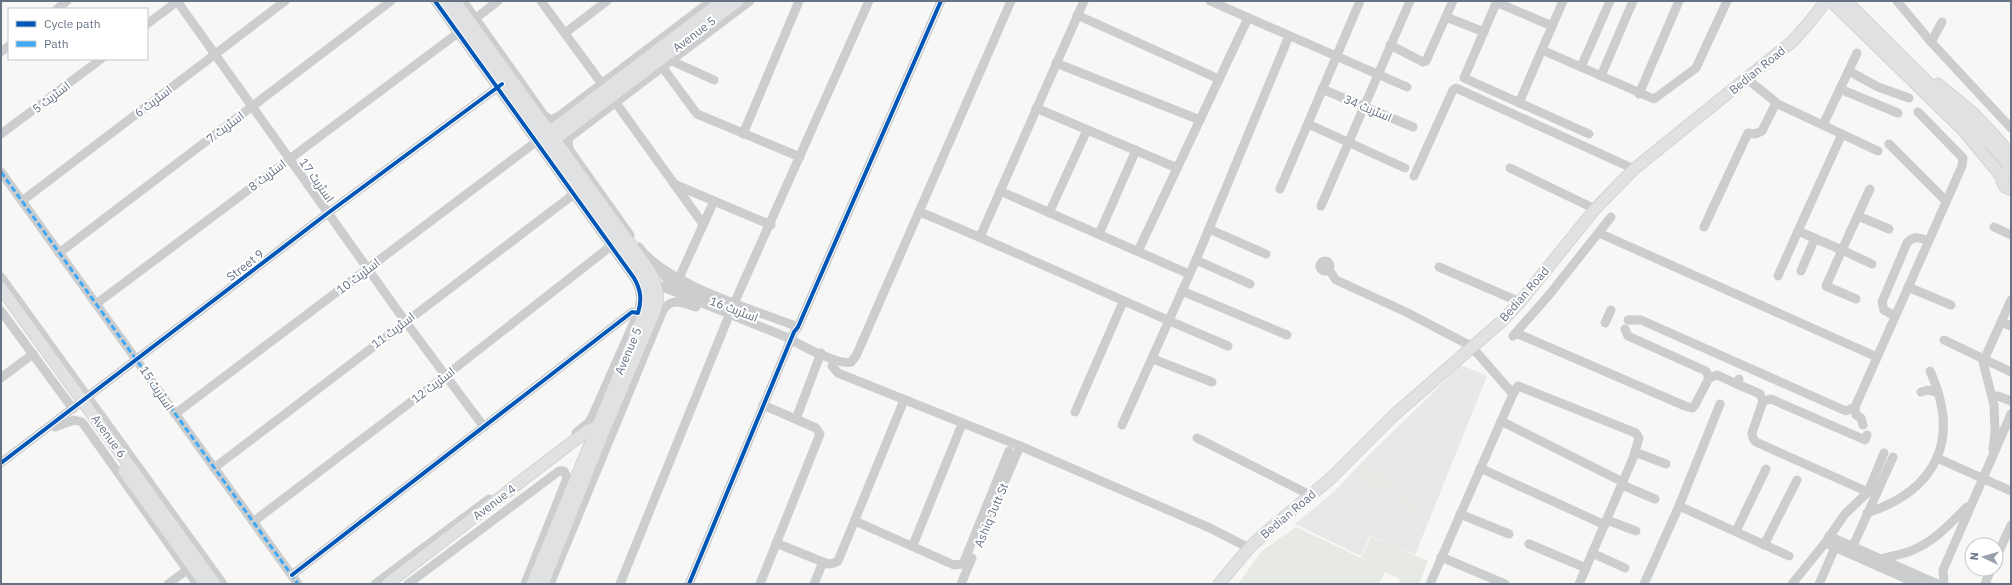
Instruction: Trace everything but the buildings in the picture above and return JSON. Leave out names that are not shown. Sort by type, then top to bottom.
[{"type":"main road","points":[[442,1],[500,86],[546,139],[644,264],[651,284]]},
{"type":"main road","points":[[455,1],[464,6],[542,117],[546,139],[651,284]]},
{"type":"main road","name":"Avenue 5","points":[[546,139],[561,119],[722,1]]},
{"type":"main road","name":"Avenue 5","points":[[546,139],[738,1]]},
{"type":"main road","points":[[1846,1],[2002,156],[2010,167]]},
{"type":"main road","points":[[1855,1],[1932,79],[1974,114],[2002,144],[2010,156],[2010,167],[2006,170],[2002,178]]},
{"type":"main road","points":[[1825,2],[1960,137],[1976,146],[2002,178],[2003,184],[2011,189]]},
{"type":"main road","name":"Bedian Road","points":[[1219,584],[1249,548],[1330,479],[1393,416],[1471,346],[1502,321],[1520,302],[1595,209],[1634,169],[1793,41],[1825,2]]},
{"type":"main road","name":"Avenue 5","points":[[626,367],[657,307],[651,284]]},
{"type":"main road","name":"Avenue 5","points":[[532,584],[626,367],[644,314],[651,284]]},
{"type":"main road","name":"Avenue 6","points":[[1,288],[205,584]]},
{"type":"main road","name":"Avenue 6","points":[[1,299],[215,584]]},
{"type":"main road","name":"Avenue 4","points":[[388,584],[588,430],[600,430]]},
{"type":"main road","name":"Avenue 5","points":[[543,584],[595,441]]},
{"type":"main road","name":"Avenue 4","points":[[397,584],[585,442],[595,441]]},
{"type":"street","points":[[58,8],[67,1]]},
{"type":"street","points":[[148,23],[178,1]]},
{"type":"street","name":"اسٹریٹ 17","points":[[178,1],[405,321],[484,427]]},
{"type":"street","name":"اسٹریٹ 6","points":[[22,201],[285,1]]},
{"type":"street","name":"اسٹریٹ 7","points":[[59,253],[391,1]]},
{"type":"street","points":[[435,1],[500,86]]},
{"type":"street","points":[[476,18],[498,1]]},
{"type":"street","points":[[541,1],[602,84]]},
{"type":"street","points":[[565,33],[607,1]]},
{"type":"street","points":[[464,6],[476,18],[542,117],[550,120],[561,119],[602,84],[711,1]]},
{"type":"street","points":[[674,281],[644,254],[569,149],[568,141],[570,137],[750,1]]},
{"type":"street","points":[[744,134],[800,1]]},
{"type":"street","points":[[620,584],[731,311],[771,225],[869,1]]},
{"type":"street","points":[[689,584],[793,335],[941,1]]},
{"type":"street","points":[[550,584],[663,310],[669,303],[677,301],[731,311],[793,335],[800,345],[847,364],[856,356],[1011,1]]},
{"type":"street","points":[[980,237],[1084,1]]},
{"type":"street","points":[[1210,1],[1407,87]]},
{"type":"street","points":[[1280,189],[1360,1]]},
{"type":"street","points":[[1321,206],[1363,106],[1410,1]]},
{"type":"street","points":[[1390,45],[1425,62],[1453,1]]},
{"type":"street","points":[[1519,103],[1563,1]]},
{"type":"street","points":[[1581,67],[1610,1]]},
{"type":"street","points":[[1601,76],[1633,1]]},
{"type":"street","points":[[1639,94],[1679,1]]},
{"type":"street","points":[[1542,50],[1639,94],[1654,99],[1696,68],[1726,1]]},
{"type":"street","points":[[1896,1],[1931,42],[2011,128]]},
{"type":"street","points":[[1552,26],[1497,2],[1464,78],[1589,134]]},
{"type":"street","points":[[1077,15],[1219,79]]},
{"type":"street","points":[[1446,17],[1484,32]]},
{"type":"street","points":[[1138,251],[1248,18]]},
{"type":"street","points":[[1931,42],[1942,22]]},
{"type":"street","name":"اسٹریٹ 8","points":[[96,304],[289,158],[458,33]]},
{"type":"street","points":[[1122,425],[1153,359],[1196,260],[1289,36]]},
{"type":"street","points":[[1823,125],[1857,53]]},
{"type":"street","name":"اسٹریٹ 5","points":[[1,134],[100,60]]},
{"type":"street","points":[[672,61],[714,80]]},
{"type":"street","points":[[1056,63],[1200,120]]},
{"type":"street","points":[[663,68],[697,114],[800,158]]},
{"type":"street","points":[[1849,71],[1878,87],[1909,98]]},
{"type":"street","points":[[1747,79],[1776,102],[1878,151]]},
{"type":"street","name":"Street 9","points":[[1,463],[81,404],[328,213],[500,86]]},
{"type":"street","points":[[1414,176],[1453,90],[1456,88],[1634,169]]},
{"type":"street","name":"اسٹریٹ 34","points":[[1322,89],[1413,127]]},
{"type":"street","points":[[1840,89],[1898,113]]},
{"type":"street","points":[[1704,227],[1748,133],[1755,134],[1762,131],[1776,102]]},
{"type":"street","points":[[616,103],[703,224]]},
{"type":"street","points":[[1036,108],[1177,168]]},
{"type":"street","points":[[1863,425],[1861,418],[1856,414],[1855,407],[1962,166],[1963,158],[1918,112]]},
{"type":"street","points":[[1308,124],[1405,168]]},
{"type":"street","points":[[1049,213],[1087,130]]},
{"type":"street","points":[[1778,276],[1842,134]]},
{"type":"street","points":[[375,584],[588,423],[598,405],[638,312],[641,295],[638,284],[574,194],[546,139]]},
{"type":"street","name":"اسٹریٹ 10","points":[[175,414],[368,268],[546,139]]},
{"type":"street","points":[[1889,144],[1946,201]]},
{"type":"street","points":[[1099,234],[1136,150]]},
{"type":"street","points":[[1510,168],[1595,209]]},
{"type":"street","name":"اسٹریٹ 15","points":[[1,172],[298,584]]},
{"type":"street","points":[[673,183],[771,225]]},
{"type":"street","points":[[1856,299],[1826,286],[1870,189]]},
{"type":"street","points":[[1000,191],[1189,274]]},
{"type":"street","name":"اسٹریٹ 11","points":[[214,468],[405,321],[574,194]]},
{"type":"street","points":[[674,281],[714,201]]},
{"type":"street","points":[[920,212],[980,237],[1123,302],[1228,346]]},
{"type":"street","points":[[1858,216],[1888,229]]},
{"type":"street","points":[[1612,217],[1549,295],[1514,335],[1688,407],[1695,405],[1709,378],[1717,376],[1738,381],[1760,394],[1763,401]]},
{"type":"street","points":[[1994,227],[2011,235]]},
{"type":"street","points":[[1209,229],[1266,254]]},
{"type":"street","points":[[1798,231],[1872,264]]},
{"type":"street","points":[[1599,233],[1877,357]]},
{"type":"street","points":[[1895,316],[1884,310],[1882,302],[1907,243],[1918,237],[1928,241]]},
{"type":"street","points":[[1801,271],[1815,238]]},
{"type":"street","name":"اسٹریٹ 12","points":[[253,522],[445,376],[611,246]]},
{"type":"street","points":[[1196,260],[1250,284]]},
{"type":"street","points":[[644,264],[674,281]]},
{"type":"street","points":[[1439,267],[1520,302]]},
{"type":"street","points":[[1329,270],[1336,280],[1406,312],[1471,346],[1513,394]]},
{"type":"street","points":[[1,277],[81,404]]},
{"type":"street","points":[[651,284],[674,281]]},
{"type":"street","name":"اسٹریٹ 16","points":[[674,281],[731,311]]},
{"type":"street","name":"اسٹریٹ 16","points":[[651,284],[731,311],[793,335]]},
{"type":"street","points":[[1908,287],[1951,305]]},
{"type":"street","points":[[1182,291],[1287,335]]},
{"type":"street","points":[[657,307],[667,298],[680,294]]},
{"type":"street","points":[[1995,452],[1992,449],[1995,421],[1993,397],[1983,366],[1984,360],[2011,300]]},
{"type":"street","points":[[1075,412],[1123,302]]},
{"type":"street","points":[[1605,323],[1611,310]]},
{"type":"street","points":[[1,311],[33,354],[81,404],[223,584]]},
{"type":"street","points":[[292,575],[632,312],[638,312]]},
{"type":"street","points":[[1628,320],[1641,320],[1835,410],[1846,411],[1855,407]]},
{"type":"street","points":[[2001,322],[2011,326]]},
{"type":"street","points":[[1625,329],[1628,336],[1703,366],[1709,378]]},
{"type":"street","points":[[1944,340],[2011,372]]},
{"type":"street","points":[[1,378],[33,354]]},
{"type":"street","points":[[796,419],[821,354]]},
{"type":"street","points":[[1153,359],[1212,382]]},
{"type":"street","points":[[835,360],[832,366],[838,373],[1020,446],[1210,528],[1249,548]]},
{"type":"street","points":[[1868,513],[1889,506],[1918,485],[1926,476],[1937,458],[1944,429],[1943,412],[1930,371]]},
{"type":"street","points":[[1430,584],[1480,468],[1518,386],[1636,433],[1639,438],[1635,452],[1579,584]]},
{"type":"street","points":[[1921,392],[1928,390],[1938,393]]},
{"type":"street","points":[[1993,397],[1998,396],[2011,401]]},
{"type":"street","points":[[1867,435],[1864,440],[1780,400],[1768,398],[1763,401],[1752,428],[1752,438],[1756,442],[1872,493],[1880,502],[1892,503]]},
{"type":"street","points":[[1644,584],[1679,506],[1720,404]]},
{"type":"street","points":[[776,543],[823,562],[832,564],[838,561],[902,405]]},
{"type":"street","points":[[760,584],[820,434],[816,428],[763,406]]},
{"type":"street","points":[[1832,542],[1853,546],[1934,582],[1943,570],[2011,414]]},
{"type":"street","points":[[46,430],[74,420],[82,422],[197,584]]},
{"type":"street","points":[[1501,421],[1655,499]]},
{"type":"street","points":[[913,545],[960,429]]},
{"type":"street","points":[[1197,438],[1310,496]]},
{"type":"street","name":"Ashiq Jutt St","points":[[961,584],[1020,446]]},
{"type":"street","points":[[855,521],[913,545],[954,565],[963,564],[1009,451]]},
{"type":"street","points":[[1635,452],[1666,464]]},
{"type":"street","points":[[1853,546],[1868,513],[1872,493],[1889,455]]},
{"type":"street","points":[[1937,458],[2011,491]]},
{"type":"street","points":[[1480,468],[1606,522],[1636,531]]},
{"type":"street","points":[[408,584],[559,470],[564,471],[567,478],[525,584]]},
{"type":"street","points":[[1736,532],[1766,470]]},
{"type":"street","points":[[1764,544],[1797,480]]},
{"type":"street","points":[[1822,583],[1832,542],[1844,514],[1872,493]]},
{"type":"street","points":[[1679,506],[1789,556]]},
{"type":"street","points":[[1881,559],[1906,553],[1925,544],[1938,536],[1959,517],[1967,507],[1971,507]]},
{"type":"street","points":[[1460,514],[1509,534]]},
{"type":"street","points":[[2004,540],[2011,525]]},
{"type":"street","points":[[1792,584],[1832,542]]},
{"type":"street","points":[[1832,542],[1918,584]]},
{"type":"street","points":[[1529,544],[1586,568]]},
{"type":"street","points":[[1592,553],[1625,568]]},
{"type":"street","points":[[1906,553],[1904,563],[1906,570]]},
{"type":"street","points":[[1441,557],[1505,584]]},
{"type":"street","points":[[814,584],[823,562]]},
{"type":"street","points":[[168,584],[187,570]]},
{"type":"street","points":[[1943,570],[1944,584]]},
{"type":"shaded area","points":[[1461,365],[1487,376],[1415,555],[1370,536],[1361,556],[1295,524],[1336,490],[1368,456]]},
{"type":"shaded area","points":[[1366,463],[1391,483],[1386,492],[1354,477]]},
{"type":"shaded area","points":[[1402,496],[1418,503],[1416,510],[1399,505]]},
{"type":"shaded area","points":[[1296,527],[1361,558],[1371,537],[1428,561],[1419,584],[1398,584],[1400,579],[1385,572],[1379,584],[1238,584],[1262,551]]},
{"type":"marked path","points":[[1,172],[298,584]]},
{"type":"cycle path","points":[[292,575],[632,312],[638,313],[640,299],[638,287],[634,278],[435,1]]},
{"type":"cycle path","points":[[689,584],[794,332],[798,327],[941,1]]},
{"type":"cycle path","points":[[1,463],[328,213],[502,84]]}]
